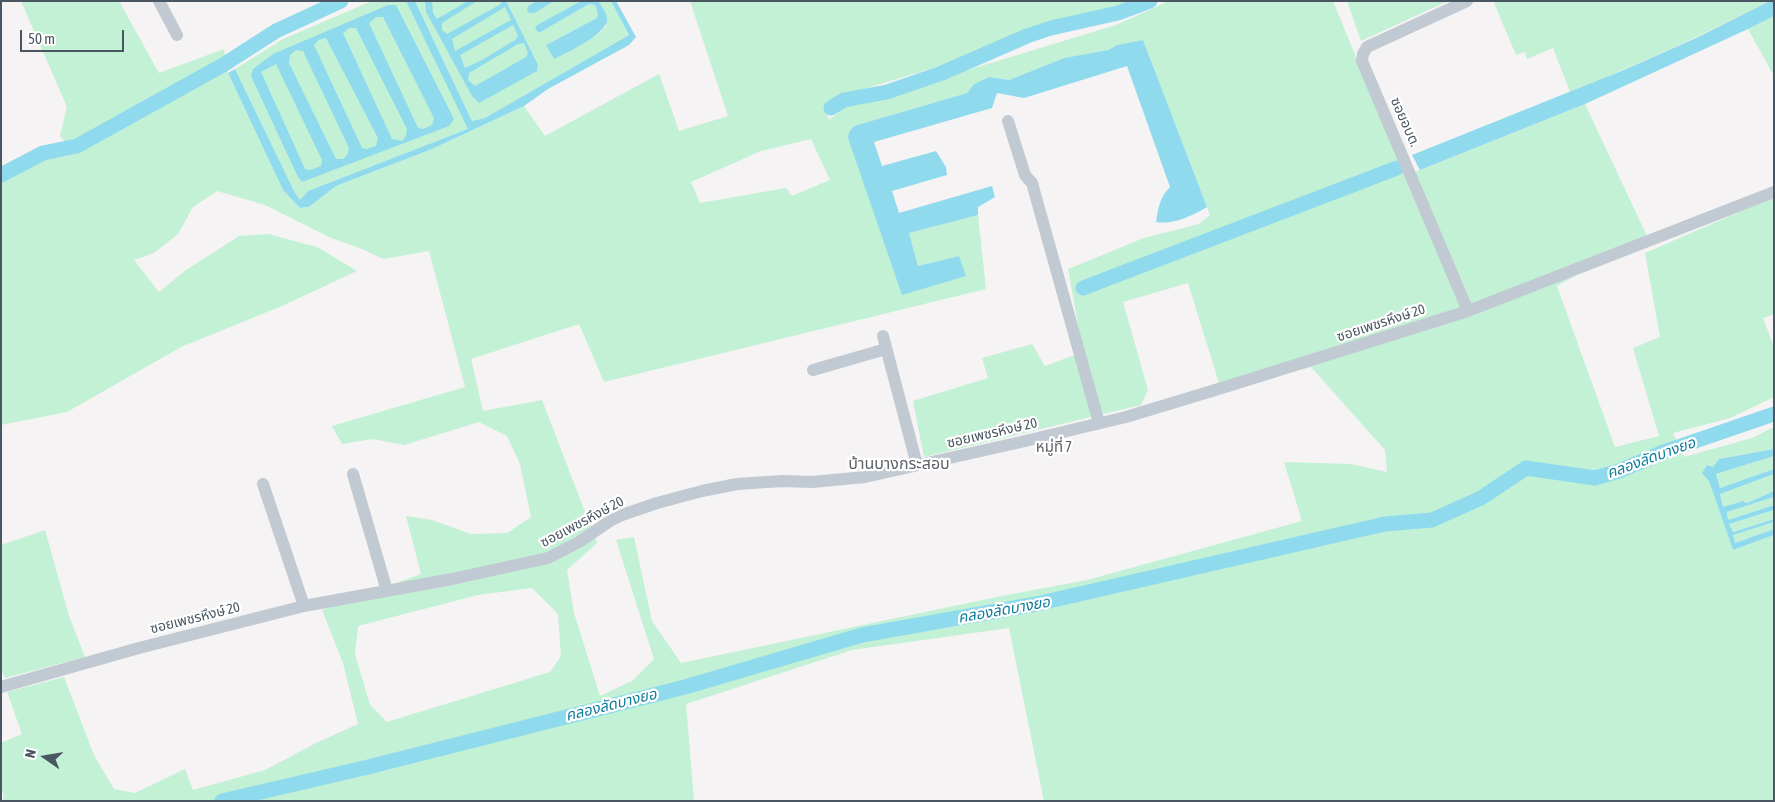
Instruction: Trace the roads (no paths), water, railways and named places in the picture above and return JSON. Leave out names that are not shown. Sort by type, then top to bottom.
[{"type":"street","points":[[159,1],[177,35]]},
{"type":"street","name":"ซอยอบต.","points":[[1467,1],[1367,48],[1362,60],[1468,311]]},
{"type":"street","points":[[1008,120],[1026,175],[1032,183],[1099,423]]},
{"type":"street","name":"ซอยเพชรหึงษ์ 20","points":[[1,687],[139,648],[304,606],[548,558],[579,542],[610,520],[657,503],[702,491],[737,484],[782,481],[812,482],[856,478],[1099,423],[1225,387],[1468,311],[1774,192]]},
{"type":"street","points":[[813,370],[884,342],[918,465]]},
{"type":"street","points":[[353,474],[387,591]]},
{"type":"street","points":[[263,484],[304,606]]},
{"type":"water","points":[[406,1],[415,1],[472,121],[485,118],[629,35],[611,1],[616,1],[636,37],[629,45],[548,89],[524,106],[432,149],[336,186],[309,207],[300,208],[283,190],[228,73],[235,69],[300,200],[308,191],[468,129]]},
{"type":"water","points":[[425,1],[432,1],[433,13],[437,19],[468,1],[477,1],[442,23],[442,30],[447,34],[501,4],[500,1],[506,1],[538,65],[537,71],[479,103],[472,96],[426,12]],"holes":[[[505,7],[511,20],[455,51],[452,39]],[[513,25],[518,36],[515,40],[482,60],[465,68],[460,55]],[[524,43],[528,53],[526,57],[475,86],[468,80],[469,73],[518,44]]]},
{"type":"water","points":[[537,1],[554,1],[535,13],[529,13],[527,10],[528,6]]},
{"type":"water","points":[[581,1],[598,1],[606,14],[606,24],[586,42],[554,59],[546,45],[597,18],[598,14],[595,5],[589,4],[539,33],[535,29],[537,25]]},
{"type":"water","points":[[1770,1],[1774,1],[1774,16],[1585,104],[1420,170],[1412,155],[1624,70],[1696,38]]},
{"type":"water","points":[[388,5],[396,5],[454,119],[449,126],[302,182],[251,76],[253,69],[273,54]],"holes":[[[376,17],[383,17],[434,118],[432,125],[423,129],[418,128],[369,23]],[[349,28],[356,28],[407,129],[406,136],[402,141],[392,139],[343,33]],[[326,38],[378,138],[376,146],[367,149],[362,148],[314,45],[319,40]],[[296,50],[303,51],[349,148],[347,155],[343,159],[336,159],[289,63],[290,55]],[[276,64],[322,160],[321,166],[310,170],[305,169],[261,72]]]},
{"type":"water","points":[[1143,40],[1207,207],[1176,221],[1156,222],[1160,203],[1170,187],[1127,66],[1024,98],[997,93],[992,108],[874,142],[882,166],[936,151],[946,167],[947,175],[892,191],[899,213],[992,186],[995,197],[978,207],[978,215],[909,233],[918,266],[959,256],[966,276],[902,295],[848,138],[849,132],[854,126],[967,93],[974,84],[989,77],[1009,80],[1064,58],[1108,50],[1117,45]]},
{"type":"water","points":[[1774,449],[1774,456],[1716,474],[1720,488],[1774,469],[1774,474],[1720,494],[1723,507],[1743,501],[1747,503],[1774,491],[1774,497],[1727,512],[1728,520],[1774,505],[1774,510],[1729,524],[1733,532],[1774,519],[1774,522],[1733,535],[1735,543],[1774,529],[1774,535],[1733,550],[1709,481],[1702,473],[1707,465],[1713,467],[1719,459]]},
{"type":"waterway","points":[[1,175],[43,153],[77,146],[223,65],[276,31],[341,1]]},
{"type":"waterway","points":[[831,108],[844,100],[887,92],[942,73],[1027,36],[1051,28],[1118,13],[1150,1]]},
{"type":"waterway","points":[[1083,288],[1397,168]]},
{"type":"waterway","name":"คลองลัดบางยอ","points":[[222,801],[364,768],[685,687],[862,635],[1036,604],[1385,524],[1432,520],[1481,498],[1526,468],[1595,478],[1619,471],[1666,451],[1774,414]]},
{"type":"district","name":"หมู่ที่ 7","points":[[1054,447]]},
{"type":"district","name":"บ้านบางกระสอบ","points":[[899,464]]}]
